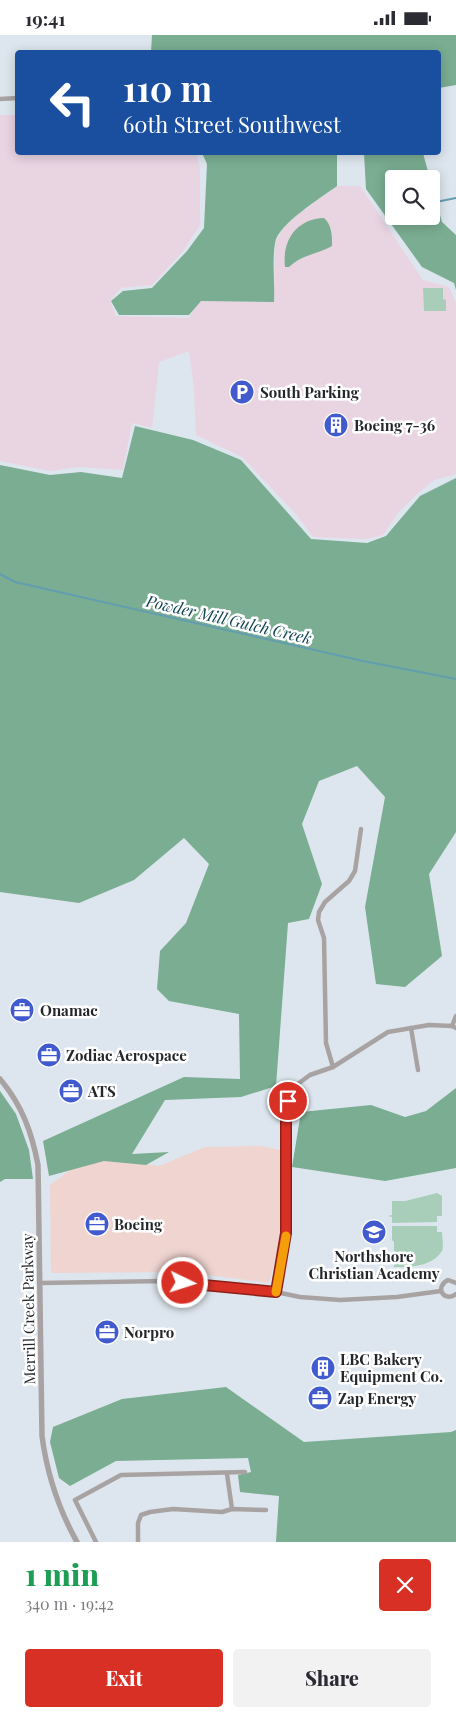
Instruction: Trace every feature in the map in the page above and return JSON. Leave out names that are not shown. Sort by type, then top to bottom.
[{"type":"street","points":[[0,99],[15,99]]},
{"type":"street","points":[[333,1067],[326,1043],[324,938],[318,921],[319,912],[325,902],[349,881],[355,871],[361,829]]},
{"type":"street","points":[[276,1292],[286,1233],[286,1121],[288,1101],[295,1086],[310,1075],[333,1067],[388,1032],[429,1025],[454,1027],[456,1016]]},
{"type":"street","points":[[411,1028],[418,1070]]},
{"type":"street","name":"Merrill Creek Parkway","points":[[0,1079],[19,1105],[30,1129],[38,1165],[42,1436],[44,1453],[57,1501],[77,1542]]},
{"type":"street","points":[[456,1283],[451,1280],[445,1281],[441,1285],[441,1291],[446,1297],[452,1297],[456,1294]]},
{"type":"street","points":[[40,1283],[165,1281],[225,1286],[300,1297],[340,1300],[397,1297],[441,1291]]},
{"type":"street","points":[[96,1542],[75,1500],[121,1475],[171,1473],[227,1474],[245,1472]]},
{"type":"street","points":[[227,1474],[232,1509]]},
{"type":"street","points":[[138,1542],[138,1523],[141,1515],[150,1512],[173,1509],[222,1512],[232,1509],[266,1510]]},
{"type":"shaded area","points":[[0,115],[15,115],[15,155],[197,155],[200,168],[200,225],[183,251],[152,285],[121,288],[110,301],[116,316],[189,318],[201,301],[274,302],[275,242],[283,229],[296,216],[337,186],[360,186],[423,280],[449,287],[456,303],[456,474],[434,480],[418,493],[398,513],[383,535],[367,539],[313,537],[295,513],[242,457],[196,435],[194,389],[189,351],[159,362],[152,428],[132,423],[123,470],[79,467],[50,471],[0,461]]},
{"type":"shaded area","points":[[261,1146],[281,1150],[280,1241],[269,1283],[184,1272],[51,1273],[50,1185],[89,1156],[159,1166],[205,1147]]},
{"type":"green space","points":[[152,35],[456,35],[456,85],[441,88],[441,50],[151,50]]},
{"type":"green space","points":[[203,155],[337,155],[337,186],[301,212],[278,236],[274,250],[274,302],[201,301],[189,315],[119,315],[111,301],[123,291],[152,288],[187,251],[204,228],[207,164]]},
{"type":"green space","points":[[364,155],[424,155],[428,170],[385,170],[385,215],[366,189]]},
{"type":"green space","points":[[440,215],[442,222],[456,235],[456,290],[454,283],[422,267],[392,225],[440,225]]},
{"type":"green space","points":[[324,218],[330,227],[332,246],[299,259],[289,267],[285,267],[286,249],[293,233],[306,222]]},
{"type":"green space","points":[[423,288],[443,288],[446,311],[424,311]]},
{"type":"green space","points":[[135,426],[193,440],[241,460],[311,539],[367,543],[386,536],[420,496],[456,478],[456,832],[429,874],[442,956],[405,987],[376,984],[365,907],[385,797],[357,766],[319,781],[302,824],[322,884],[309,919],[288,923],[276,1086],[241,1097],[165,1100],[132,1154],[169,1152],[146,1165],[104,1161],[49,1176],[43,1141],[184,1077],[240,1079],[239,1014],[169,1001],[157,989],[160,951],[186,923],[209,864],[184,838],[134,880],[79,903],[0,892],[0,465],[50,475],[81,472],[122,478]]},
{"type":"green space","points":[[456,1088],[456,1168],[385,1181],[292,1167],[301,1112],[371,1105],[405,1117],[426,1111]]},
{"type":"green space","points":[[0,1091],[16,1114],[29,1150],[33,1179],[5,1179],[0,1182]]},
{"type":"green space","points":[[437,1193],[442,1196],[442,1216],[437,1216],[437,1222],[392,1223],[392,1217],[388,1216],[392,1215],[392,1201],[405,1201]]},
{"type":"green space","points":[[392,1226],[437,1226],[437,1232],[442,1232],[442,1251],[427,1263],[394,1267]]},
{"type":"green space","points":[[226,1387],[304,1442],[451,1432],[456,1430],[456,1542],[276,1542],[279,1496],[240,1492],[238,1475],[251,1472],[248,1458],[116,1461],[70,1486],[59,1478],[50,1442],[53,1427],[122,1399]]},
{"type":"waterway","points":[[440,201],[456,198]]},
{"type":"waterway","name":"Powder Mill Gulch Creek","points":[[0,574],[15,582],[363,661],[456,679]]},
{"type":"slow traffic","points":[[276,1292],[286,1236]]},
{"type":"place","name":"South Parking","points":[[242,392]]},
{"type":"place","name":"Boeing 7-36","points":[[336,425]]},
{"type":"place","name":"Onamac","points":[[22,1010]]},
{"type":"place","name":"Zodiac Aerospace","points":[[49,1055]]},
{"type":"place","name":"ATS","points":[[71,1091]]},
{"type":"place","name":"Boeing","points":[[97,1224]]},
{"type":"place","name":"Northshore Christian Academy","points":[[374,1232]]},
{"type":"place","name":"Norpro","points":[[107,1332]]},
{"type":"place","name":"LBC Bakery Equipment Co.","points":[[323,1368]]},
{"type":"place","name":"Zap Energy","points":[[320,1398]]},
{"type":"route","points":[[183,1283],[276,1292],[286,1233],[286,1121],[288,1101]]}]
